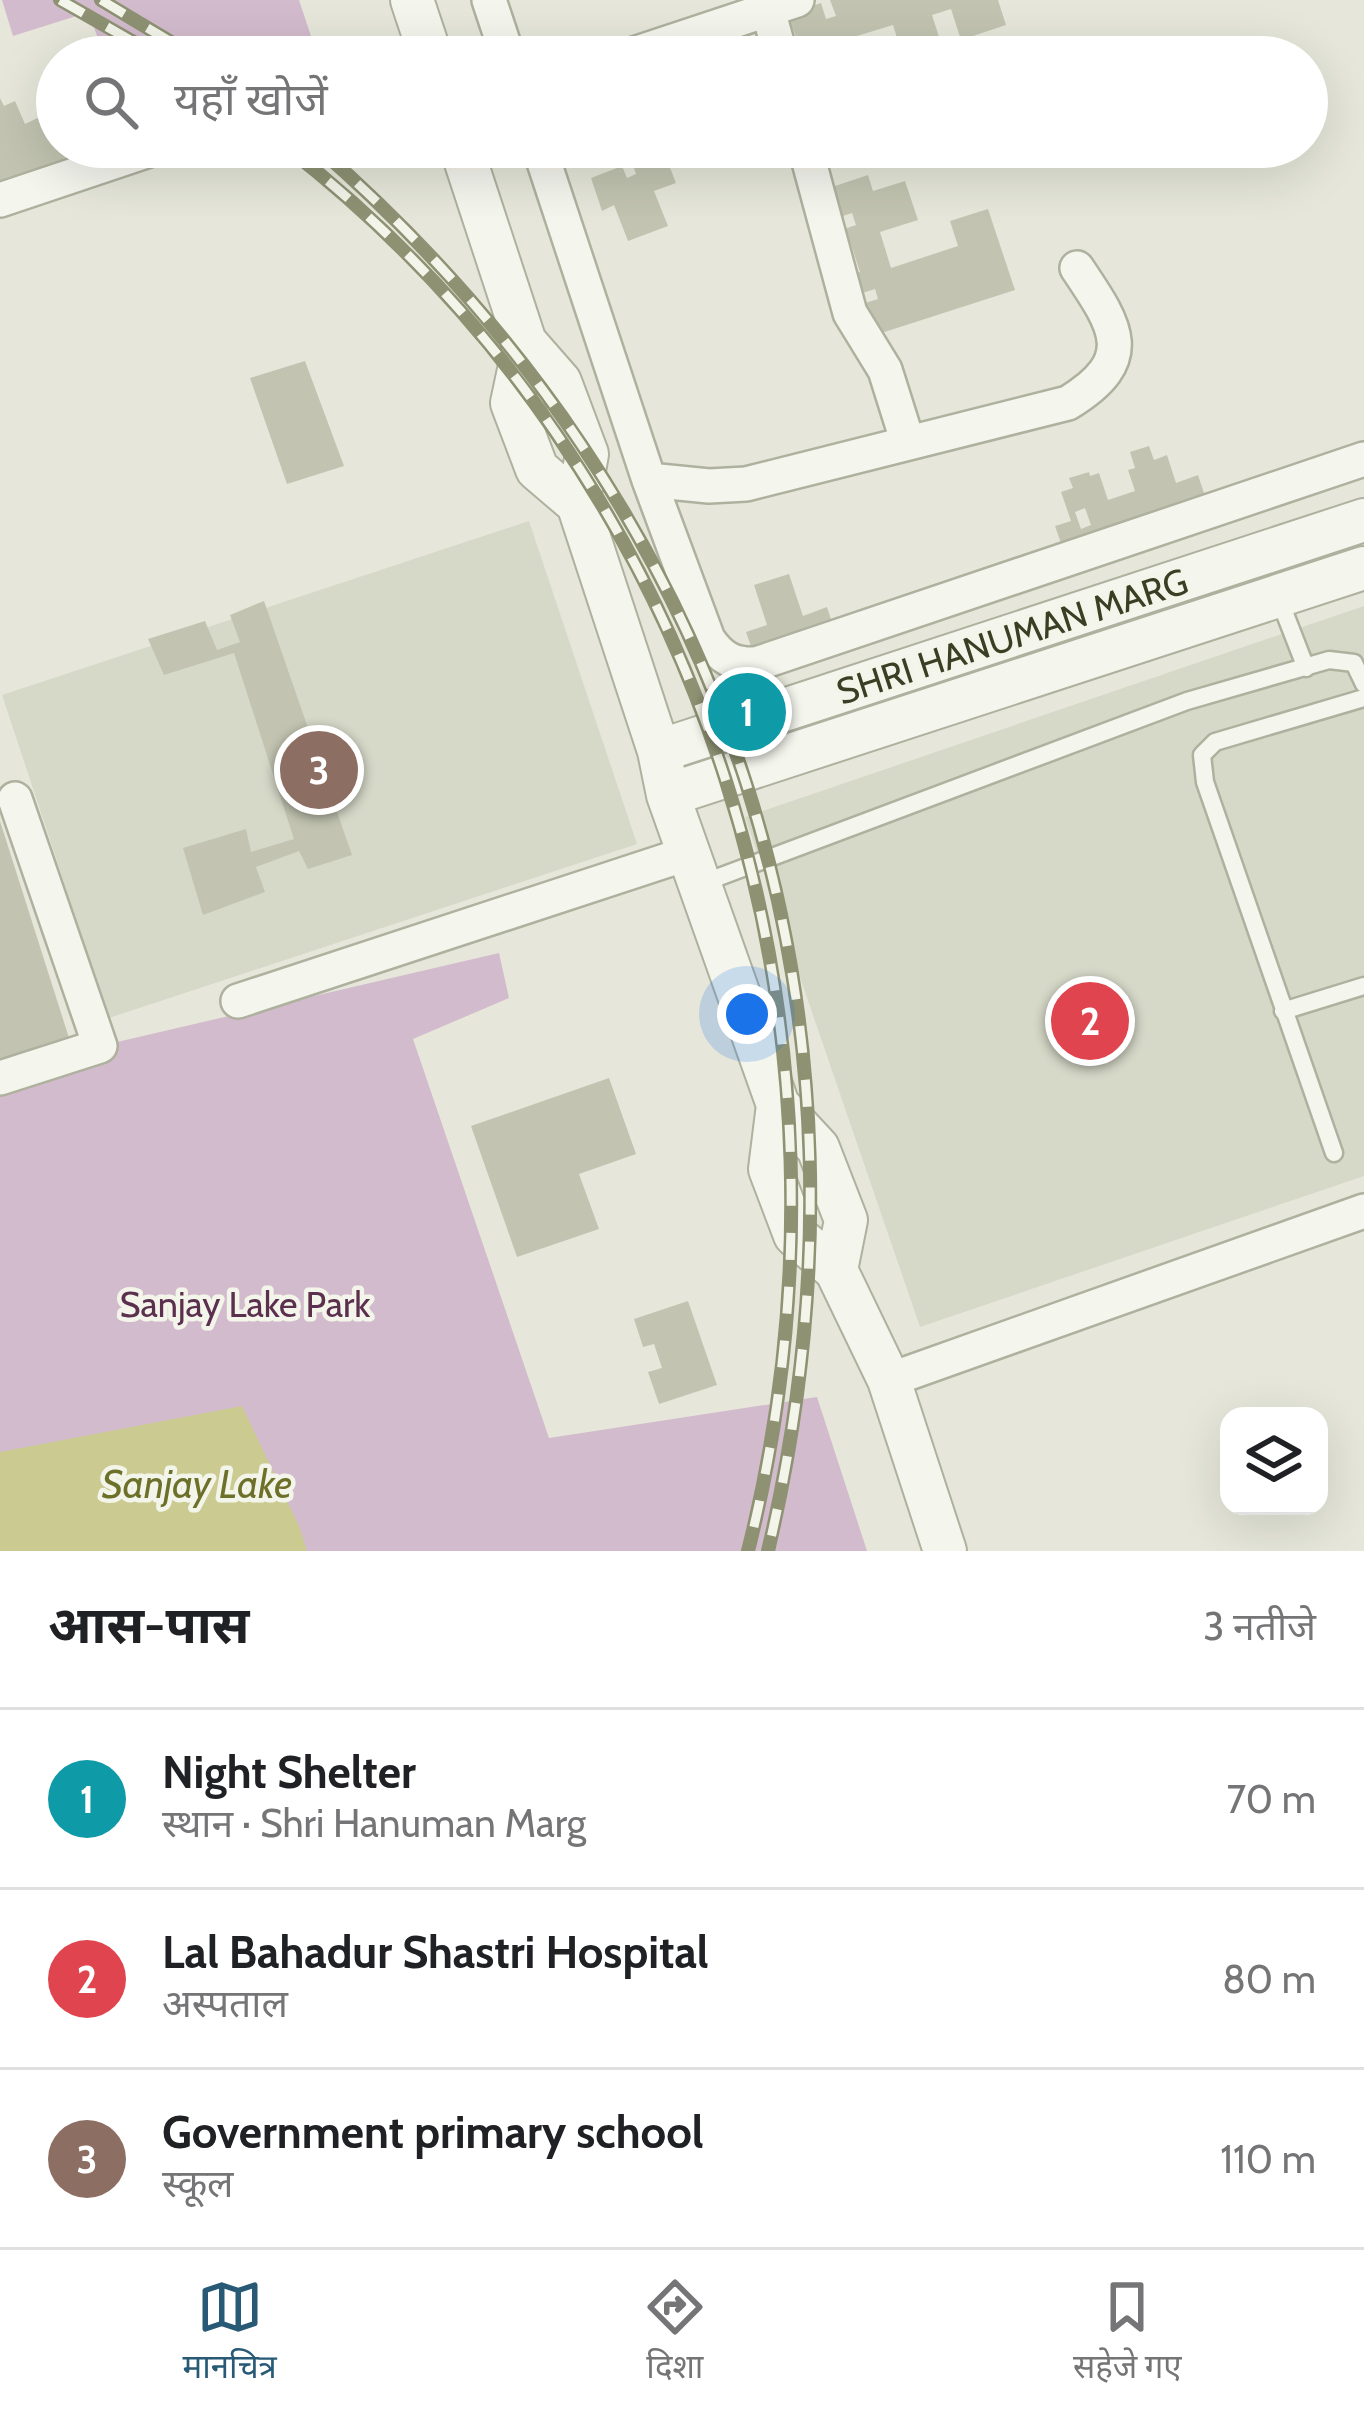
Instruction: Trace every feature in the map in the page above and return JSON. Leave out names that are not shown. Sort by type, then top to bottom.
[{"type":"street","points":[[412,0],[424,36]]},
{"type":"street","points":[[489,0],[501,36]]},
{"type":"street","points":[[689,36],[783,5],[782,36]]},
{"type":"street","points":[[0,200],[95,168]]},
{"type":"street","points":[[468,168],[525,342],[512,403],[537,469],[578,504],[659,752],[668,795],[778,1105],[770,1168],[795,1235],[836,1270],[889,1380],[945,1551]]},
{"type":"street","points":[[546,168],[649,480],[708,639],[724,658],[756,664],[1364,459]]},
{"type":"street","points":[[812,168],[850,313],[885,370],[908,443]]},
{"type":"street","points":[[649,480],[746,484],[1068,403],[1105,376],[1113,359],[1114,336],[1105,310],[1077,268]]},
{"type":"street","name":"SHRI HANUMAN MARG","points":[[659,752],[1364,520]]},
{"type":"street","name":"SHRI HANUMAN MARG","points":[[668,795],[1364,568]]},
{"type":"street","points":[[0,1078],[100,1046],[15,799]]},
{"type":"street","points":[[238,1001],[696,868]]},
{"type":"street","points":[[889,1380],[1364,1211]]},
{"type":"lane","points":[[1279,596],[1306,668]]},
{"type":"lane","points":[[696,868],[1187,701],[1329,660],[1354,662],[1364,684]]},
{"type":"lane","points":[[1334,1153],[1205,782],[1202,755],[1215,742],[1364,698]]},
{"type":"lane","points":[[1283,1011],[1364,986]]},
{"type":"shaded area","points":[[529,521],[637,844],[109,1018],[2,695]]},
{"type":"shaded area","points":[[1364,606],[1364,1176],[920,1327],[745,817]]},
{"type":"green space","points":[[2,0],[299,0],[311,36],[97,36],[89,12],[13,36]]},
{"type":"green space","name":"Sanjay Lake Park","points":[[499,953],[509,998],[413,1039],[549,1438],[817,1397],[867,1551],[0,1551],[0,1076],[100,1046]]},
{"type":"water","name":"Sanjay Lake","points":[[242,1406],[307,1551],[0,1551],[0,1452]]},
{"type":"building","points":[[830,0],[998,0],[1006,25],[960,36],[951,9],[932,15],[939,36],[896,36],[893,25],[857,36],[796,36],[790,20],[802,16],[800,10],[821,3],[826,19],[836,16]]},
{"type":"building","points":[[0,98],[4,106],[15,101],[25,124],[36,119],[36,168],[72,168],[0,200]]},
{"type":"building","points":[[617,168],[623,168],[627,178],[636,174],[634,168],[670,168],[676,183],[654,191],[668,226],[628,241],[614,205],[602,211],[591,178]]},
{"type":"building","points":[[868,175],[873,191],[905,181],[918,220],[880,232],[891,268],[958,246],[950,221],[988,209],[1015,290],[869,337],[859,305],[878,299],[875,289],[856,295],[849,275],[860,272],[849,238],[838,242],[835,232],[856,225],[852,213],[831,220],[829,188]]},
{"type":"building","points":[[305,361],[344,466],[287,484],[250,378]]},
{"type":"building","points":[[1149,446],[1154,460],[1167,455],[1176,483],[1198,475],[1207,502],[1064,552],[1055,526],[1071,521],[1061,492],[1073,488],[1069,478],[1099,473],[1108,500],[1135,491],[1128,470],[1135,468],[1130,452]],"holes":[[[1085,508],[1091,525],[1081,529],[1075,512]]]},
{"type":"building","points":[[789,574],[803,616],[827,607],[834,629],[754,655],[746,632],[767,625],[754,585]]},
{"type":"building","points":[[264,601],[352,855],[308,869],[299,851],[256,867],[265,892],[203,915],[183,848],[246,829],[251,852],[294,839],[234,653],[164,675],[148,639],[205,621],[217,650],[240,642],[230,615]]},
{"type":"building","points":[[0,821],[70,1041],[0,1058]]},
{"type":"building","points":[[609,1078],[636,1154],[579,1174],[599,1229],[517,1257],[471,1126]]},
{"type":"building","points":[[688,1301],[717,1385],[659,1404],[648,1372],[662,1368],[654,1344],[643,1347],[634,1319]]},
{"type":"railway","points":[[60,0],[123,36]]},
{"type":"railway","points":[[101,0],[161,36]]},
{"type":"railway","points":[[309,168],[433,281],[556,433],[654,601],[726,780],[771,967],[791,1160],[783,1356],[748,1551]]},
{"type":"railway","points":[[338,168],[461,289],[581,444],[676,609],[746,783],[791,966],[810,1156],[802,1351],[768,1551]]},
{"type":"place","name":"Night Shelter","points":[[747,712]]},
{"type":"place","name":"Government primary school","points":[[319,770]]},
{"type":"place","name":"Lal Bahadur Shastri Hospital","points":[[1090,1021]]}]
